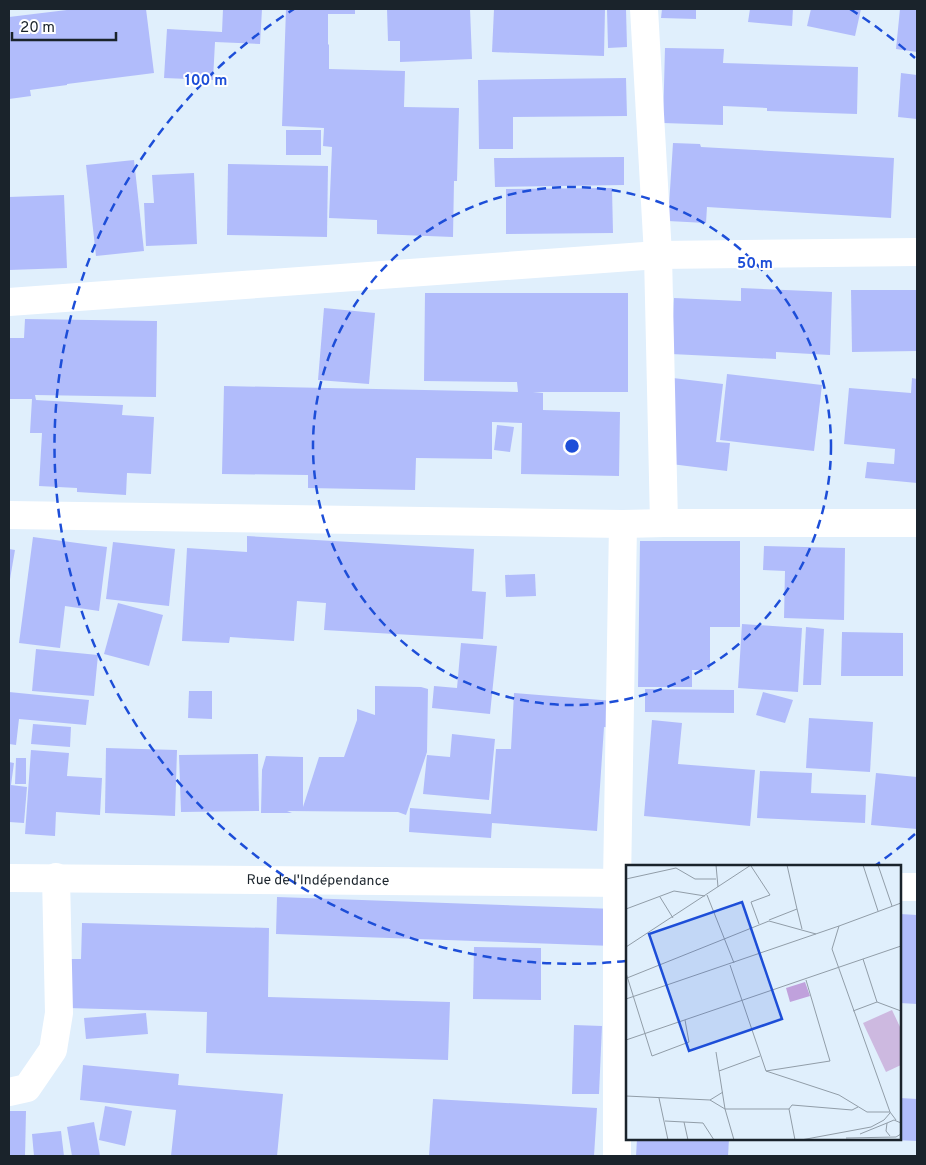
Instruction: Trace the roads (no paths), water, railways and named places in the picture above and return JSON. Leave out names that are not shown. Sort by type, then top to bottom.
[{"type":"street","points":[[644,9],[658,255],[664,523]]},
{"type":"street","points":[[9,302],[658,255],[917,252]]},
{"type":"street","points":[[9,515],[622,524],[917,523]]},
{"type":"street","points":[[617,1156],[622,883],[622,524]]},
{"type":"street","name":"Rue de l'Indépendance","points":[[9,878],[622,883]]},
{"type":"street","points":[[9,1092],[27,1088],[53,1050],[60,1012],[56,878]]},
{"type":"street","points":[[901,887],[917,887]]}]
